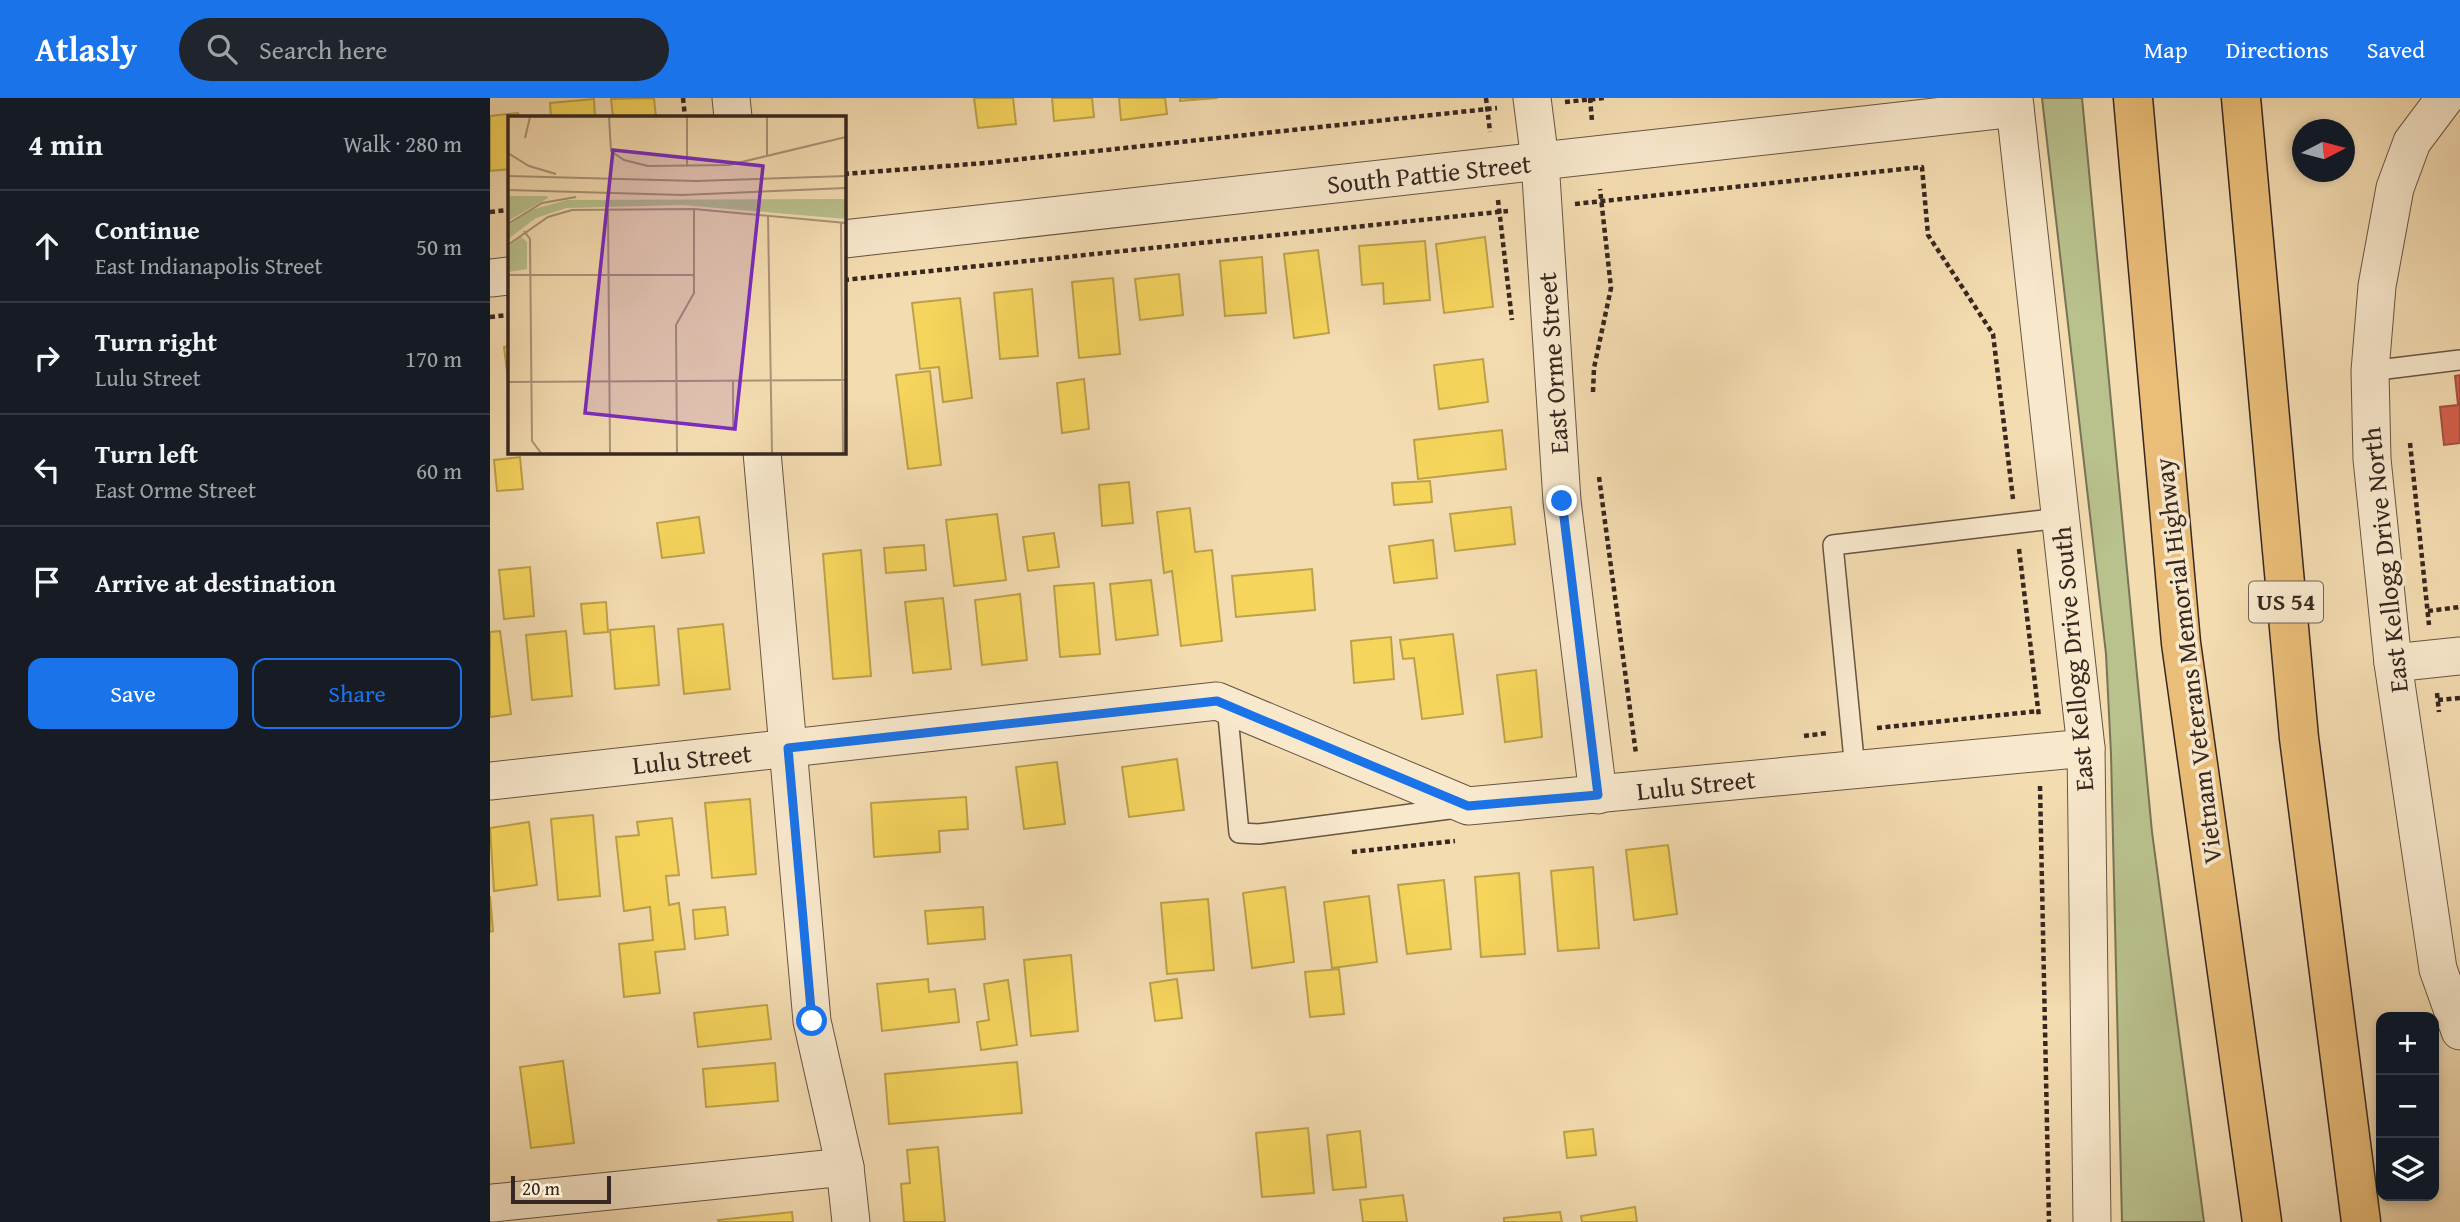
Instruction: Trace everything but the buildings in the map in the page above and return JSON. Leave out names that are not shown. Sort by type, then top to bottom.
[{"type":"highway","points":[[2127,98],[2135,146]]},
{"type":"highway","name":"Vietnam Veterans Memorial Highway","points":[[2133,98],[2135,146],[2182,643],[2262,1222]]},
{"type":"highway","name":"US 54","points":[[2241,98],[2299,738],[2361,1222]]},
{"type":"highway","points":[[2240,1068],[2254,1222]]},
{"type":"highway","points":[[2344,1105],[2369,1222]]},
{"type":"street","points":[[731,98],[733,116]]},
{"type":"street","name":"East Kellogg Drive North","points":[[2445,98],[2412,142],[2395,188],[2377,286],[2370,371],[2372,459],[2393,663],[2438,969],[2459,1025]]},
{"type":"street","name":"East Orme Street","points":[[1533,101],[1540,161],[1562,501],[1598,795]]},
{"type":"street","name":"South Pattie Street","points":[[845,239],[1596,155],[2014,103]]},
{"type":"street","name":"East Kellogg Drive South","points":[[2014,103],[2086,748],[2092,1222]]},
{"type":"street","points":[[490,278],[508,276]]},
{"type":"street","points":[[762,453],[812,1021],[845,1167],[851,1222]]},
{"type":"street","points":[[2393,663],[2446,657]]},
{"type":"street","name":"Lulu Street","points":[[490,781],[1217,701],[1468,806],[2086,748]]},
{"type":"street","points":[[493,1203],[845,1167]]},
{"type":"lane","points":[[2370,371],[2460,360]]},
{"type":"lane","points":[[1855,770],[1833,545],[2060,519]]},
{"type":"lane","points":[[1227,705],[1239,832],[1259,834],[1468,806]]},
{"type":"path","points":[[683,98],[685,116]]},
{"type":"path","points":[[845,174],[985,163],[1533,101],[1604,98]]},
{"type":"path","points":[[1590,99],[1611,288],[1594,368],[1593,402]]},
{"type":"path","points":[[845,280],[1922,166],[1928,235],[1993,334],[2039,710],[2049,1222]]},
{"type":"path","points":[[490,212],[508,210]]},
{"type":"path","points":[[490,317],[508,315]]},
{"type":"path","points":[[2409,439],[2428,611],[2446,657],[2438,700],[2439,714]]},
{"type":"path","points":[[1597,466],[1633,755],[1647,753]]},
{"type":"path","points":[[2428,611],[2460,607]]},
{"type":"path","points":[[2438,700],[2460,698]]},
{"type":"path","points":[[1797,737],[2039,710]]},
{"type":"green space","points":[[2042,98],[2082,98],[2152,832],[2204,1222],[2122,1222],[2111,754],[2106,654]]},
{"type":"route","points":[[812,1021],[788,748],[1217,701],[1468,806],[1598,795],[1562,501]]}]
